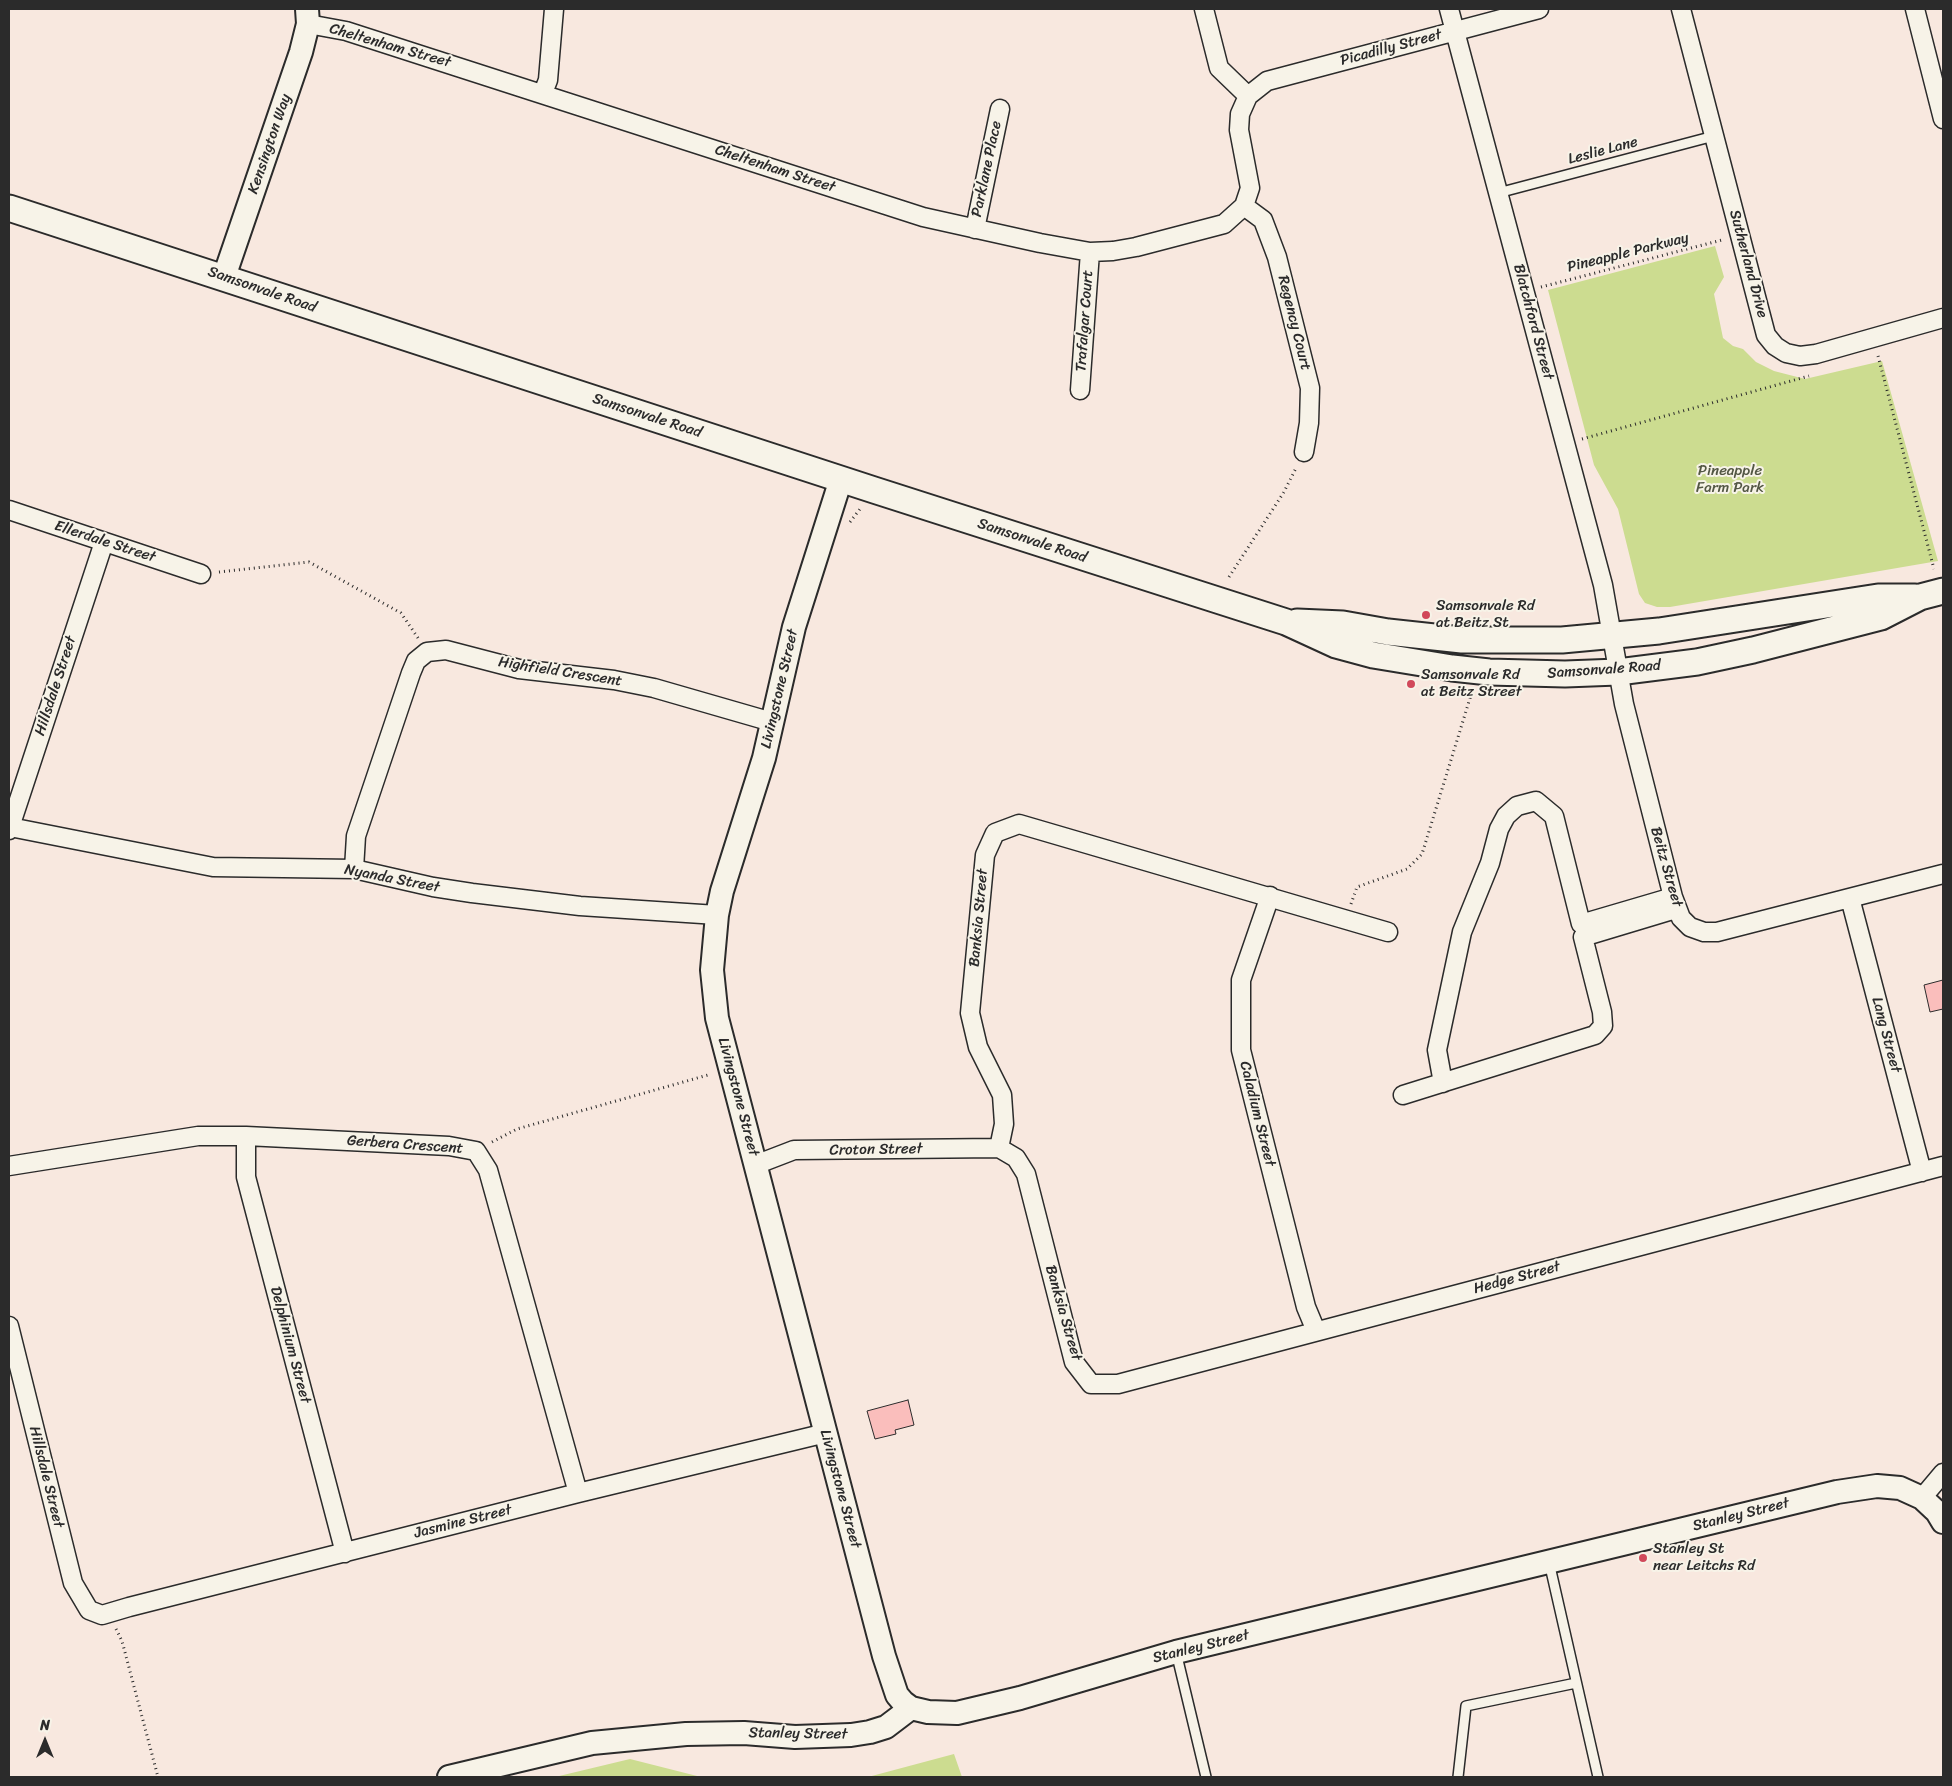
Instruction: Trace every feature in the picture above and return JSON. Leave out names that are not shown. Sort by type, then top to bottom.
[{"type":"main road","name":"Samsonvale Road","points":[[9,208],[1286,622],[1336,645],[1373,655],[1480,671],[1526,674],[1618,672],[1697,662],[1753,650],[1882,617],[1932,586]]},
{"type":"main road","name":"Samsonvale Road","points":[[1286,622],[1343,624],[1388,632],[1462,640],[1552,640],[1659,631],[1878,597],[1932,586]]},
{"type":"street","points":[[543,93],[548,80],[554,9]]},
{"type":"street","points":[[1204,9],[1219,68],[1248,96],[1240,114],[1239,130],[1250,188],[1244,206]]},
{"type":"street","name":"Blatchford Street","points":[[1449,9],[1603,585],[1612,636]]},
{"type":"street","name":"Picadilly Street","points":[[1248,96],[1267,81],[1539,9]]},
{"type":"street","name":"Sutherland Drive","points":[[1681,9],[1766,335],[1775,346],[1786,353],[1800,356],[1816,354],[1943,318]]},
{"type":"street","points":[[1915,9],[1943,119]]},
{"type":"street","name":"Cheltenham Street","points":[[308,16],[346,31],[923,217],[1090,252],[1136,247],[1224,224],[1244,206]]},
{"type":"street","name":"Kensington Way","points":[[224,277],[295,73],[308,16]]},
{"type":"street","name":"Parklane Place","points":[[975,228],[1000,110]]},
{"type":"street","name":"Regency Court","points":[[1244,206],[1263,220],[1277,257],[1310,388],[1309,423],[1304,452]]},
{"type":"street","name":"Trafalgar Court","points":[[1080,390],[1090,252]]},
{"type":"street","name":"Livingstone Street","points":[[841,479],[794,627],[764,758],[722,891],[717,914],[712,970],[717,1018],[889,1672],[897,1695],[911,1708]]},
{"type":"street","name":"Ellerdale Street","points":[[9,510],[201,574]]},
{"type":"street","name":"Hillsdale Street","points":[[9,828],[104,542]]},
{"type":"street","name":"Beitz Street","points":[[1612,636],[1628,723],[1675,903],[1681,918],[1690,927],[1704,932],[1717,932],[1943,874]]},
{"type":"street","name":"Highfield Crescent","points":[[427,652],[446,650],[519,669],[614,680],[654,688],[772,722]]},
{"type":"street","points":[[354,869],[356,836],[411,673],[416,661],[427,652]]},
{"type":"street","points":[[1442,1083],[1437,1050],[1462,932],[1490,863],[1499,829],[1506,816],[1517,806],[1536,801],[1554,816],[1581,924],[1675,903]]},
{"type":"street","name":"Banksia Street","points":[[1091,1384],[1074,1362],[1026,1174],[1016,1158],[999,1148],[1004,1124],[1002,1095],[978,1047],[970,1013],[985,855],[995,833],[1019,824],[1388,932]]},
{"type":"street","name":"Nyanda Street","points":[[9,828],[213,867],[354,869],[433,887],[472,893],[580,906],[717,914]]},
{"type":"street","name":"Caladium Street","points":[[1270,896],[1241,980],[1241,1050],[1306,1307],[1316,1331]]},
{"type":"street","name":"Lang Street","points":[[1850,898],[1922,1172]]},
{"type":"street","points":[[1403,1095],[1595,1036],[1603,1026],[1602,1012],[1584,937],[1675,903]]},
{"type":"street","name":"Gerbera Crescent","points":[[9,1166],[198,1136],[246,1136],[449,1146],[476,1151],[488,1170],[578,1493]]},
{"type":"street","name":"Delphinium Street","points":[[246,1136],[246,1177],[345,1553]]},
{"type":"street","name":"Croton Street","points":[[756,1165],[794,1150],[999,1148]]},
{"type":"street","name":"Hedge Street","points":[[1091,1384],[1118,1384],[1943,1166]]},
{"type":"street","name":"Hillsdale Street","points":[[9,1326],[73,1583],[90,1610],[102,1615]]},
{"type":"street","name":"Jasmine Street","points":[[102,1615],[129,1606],[578,1493],[826,1433]]},
{"type":"street","points":[[1943,1473],[1922,1498],[1937,1512],[1943,1522]]},
{"type":"street","name":"Stanley Street","points":[[449,1777],[592,1743],[686,1734],[744,1734],[794,1737],[851,1735],[886,1727],[911,1708],[941,1714],[958,1713],[1020,1698],[1176,1652],[1854,1489],[1889,1486],[1900,1488],[1922,1498]]},
{"type":"lane","name":"Leslie Lane","points":[[1498,193],[1714,136]]},
{"type":"lane","points":[[1549,1562],[1598,1777]]},
{"type":"lane","points":[[1176,1652],[1206,1777]]},
{"type":"lane","points":[[1458,1777],[1466,1706],[1576,1683]]},
{"type":"path","name":"Pineapple Parkway","points":[[1540,287],[1722,240]]},
{"type":"path","points":[[1878,356],[1932,586]]},
{"type":"path","points":[[1582,439],[1809,376]]},
{"type":"path","points":[[1229,577],[1284,492],[1304,452]]},
{"type":"path","points":[[201,574],[309,562],[401,613],[427,652]]},
{"type":"path","points":[[1346,919],[1357,887],[1407,869],[1422,854],[1471,695]]},
{"type":"path","points":[[476,1151],[517,1129],[708,1075]]},
{"type":"path","points":[[115,1628],[122,1642],[158,1777]]},
{"type":"green space","name":"Pineapple Farm Park","points":[[1715,246],[1724,277],[1714,294],[1723,338],[1733,346],[1743,349],[1756,362],[1774,371],[1805,379],[1882,361],[1938,561],[1670,607],[1657,607],[1645,603],[1639,594],[1618,509],[1594,465],[1548,290]]},
{"type":"green space","points":[[954,1754],[962,1777],[868,1777]]},
{"type":"green space","points":[[630,1759],[701,1777],[555,1777]]},
{"type":"building","points":[[1943,980],[1943,1009],[1930,1012],[1924,985]]},
{"type":"building","points":[[908,1400],[914,1425],[895,1430],[896,1434],[875,1439],[867,1411]]},
{"type":"place","name":"Samsonvale Rd at Beitz St","points":[[1426,615]]},
{"type":"place","name":"Samsonvale Rd at Beitz Street","points":[[1411,684]]},
{"type":"place","name":"Stanley St near Leitchs Rd","points":[[1643,1558]]}]
